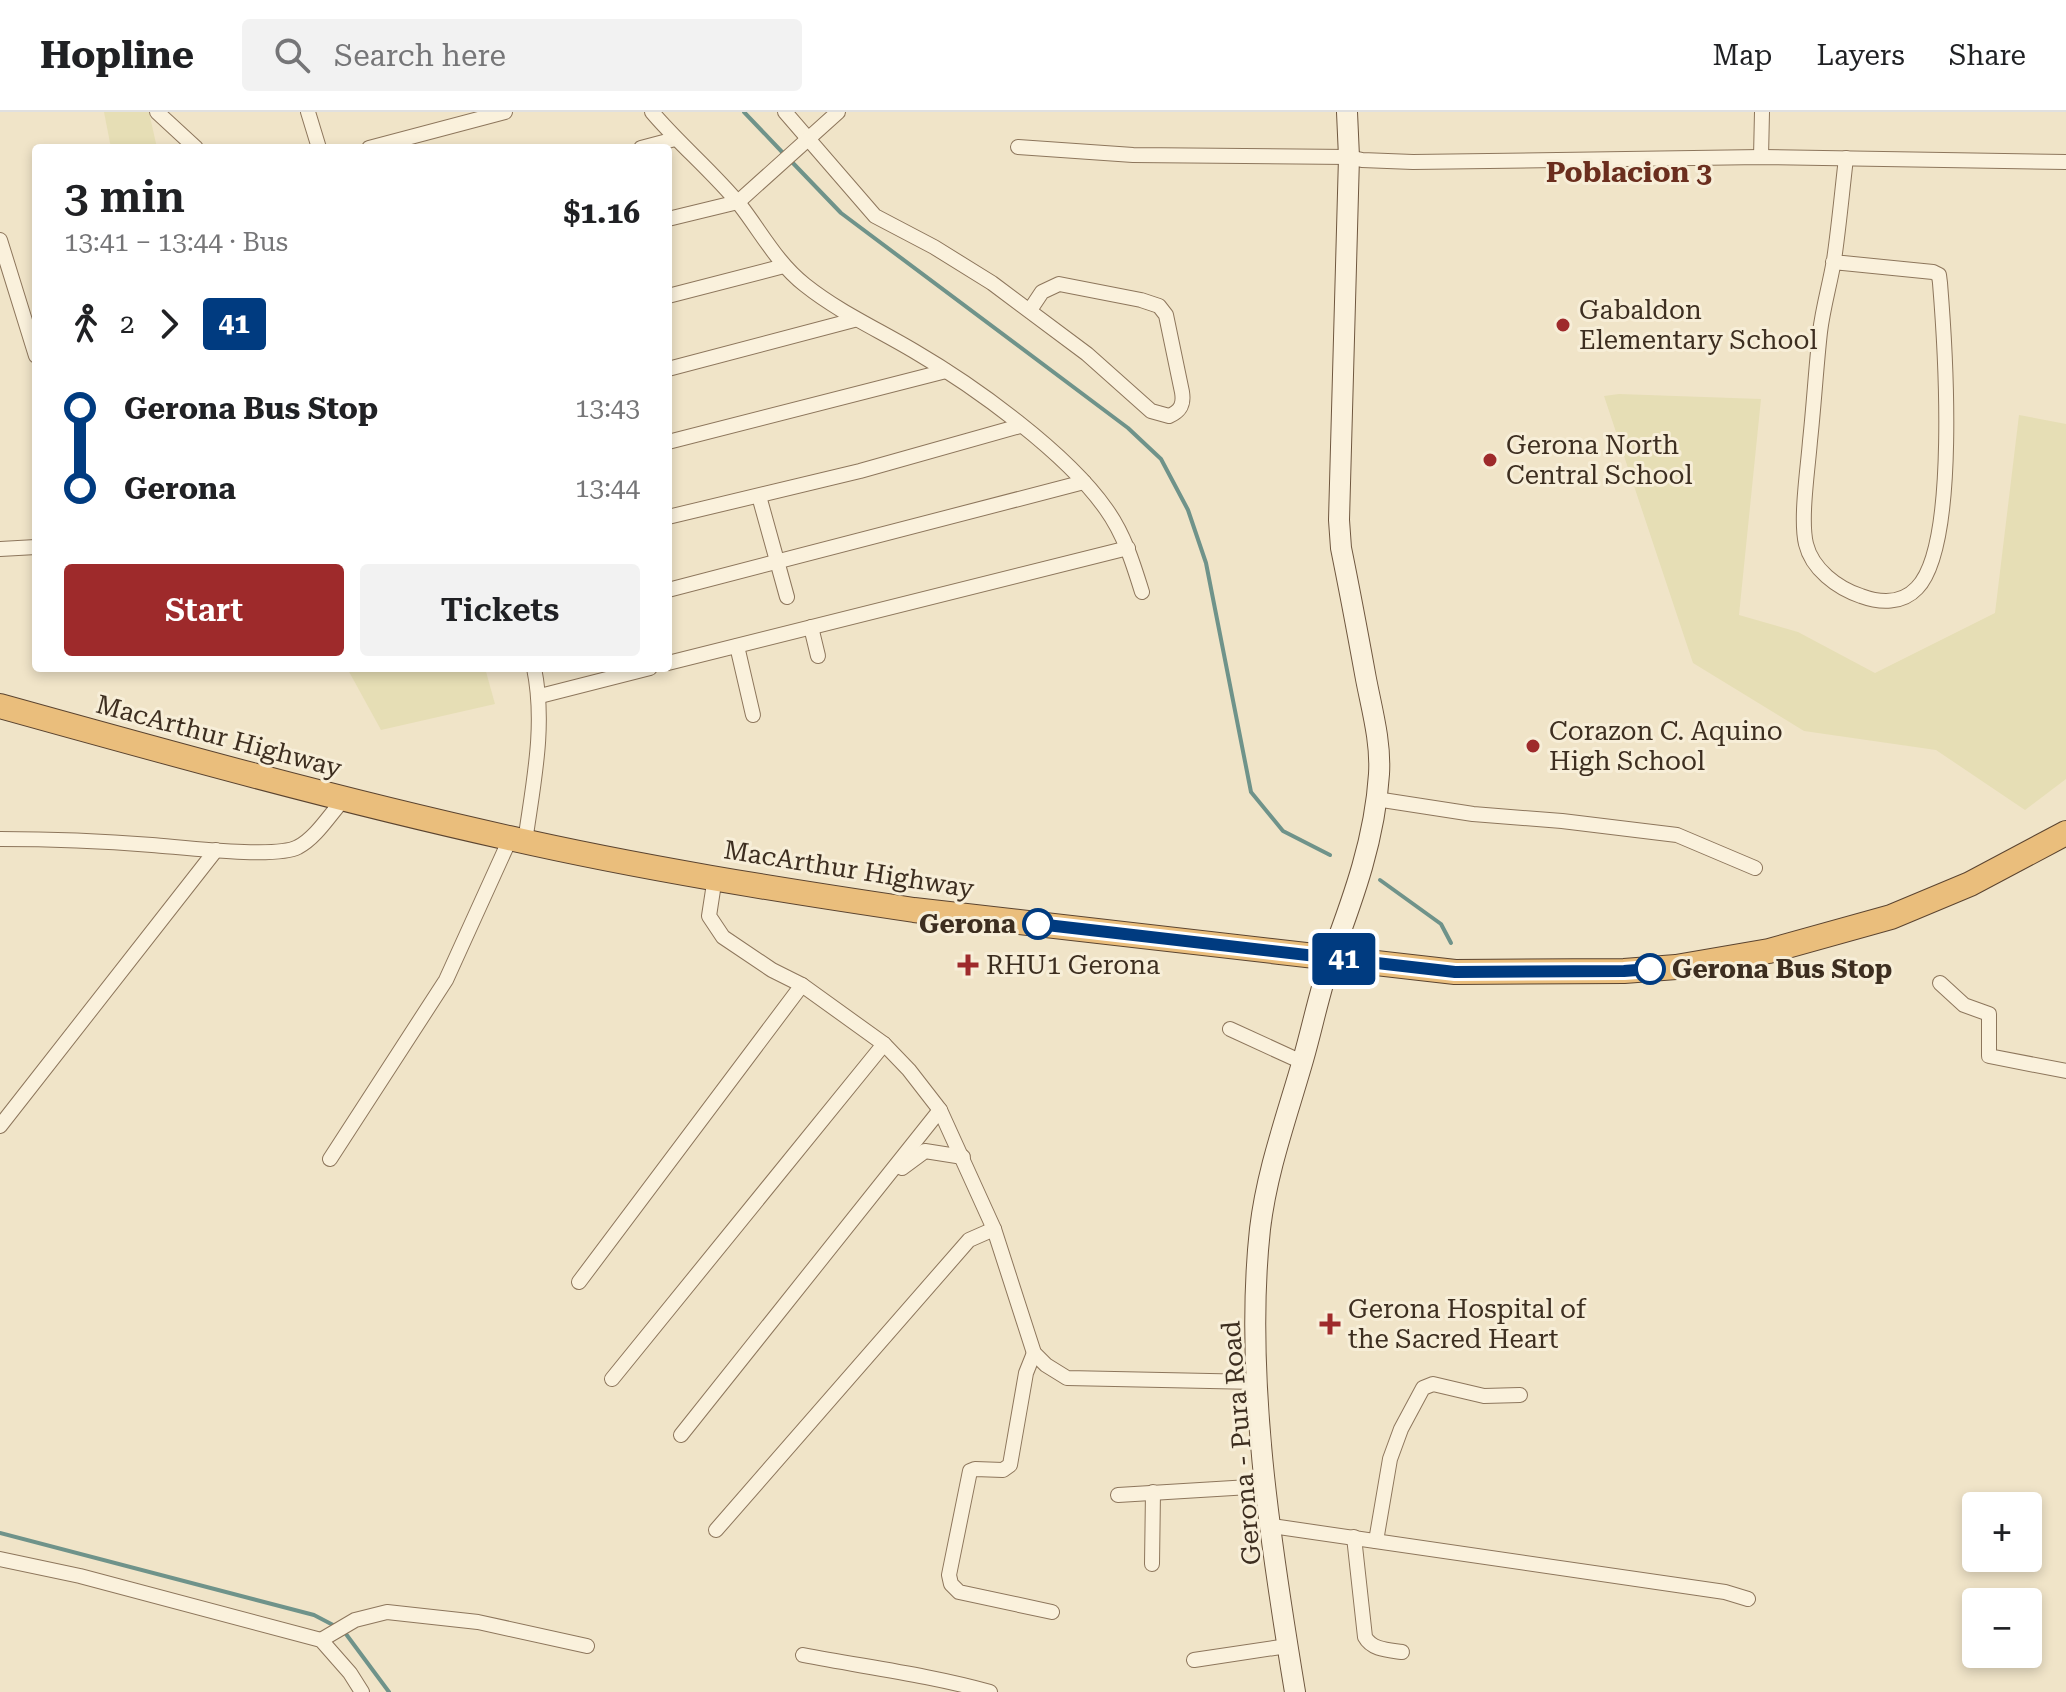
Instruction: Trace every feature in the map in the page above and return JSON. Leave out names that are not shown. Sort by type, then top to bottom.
[{"type":"highway","name":"MacArthur Highway","points":[[0,706],[344,799],[518,840],[715,877],[914,910],[1455,972],[1624,971],[1676,967],[1798,944],[1891,917],[1970,884],[2066,833]]},
{"type":"main road","name":"Gerona - Pura Road","points":[[1295,1692],[1266,1486],[1257,1382],[1260,1228],[1271,1167],[1331,958],[1357,890],[1368,848],[1379,756],[1341,548],[1339,520],[1349,157],[1347,112]]},
{"type":"street","points":[[157,112],[192,144]]},
{"type":"street","points":[[308,112],[318,144]]},
{"type":"street","points":[[384,144],[505,112]]},
{"type":"street","points":[[652,112],[738,202],[784,266],[803,283],[854,320],[910,348],[946,371],[1020,426],[1084,482],[1106,508],[1128,548],[1142,592]]},
{"type":"street","points":[[785,112],[805,143],[875,216],[971,269],[1030,310],[1087,354],[1151,411],[1169,416],[1179,410],[1183,400],[1180,379],[1166,315],[1159,306],[1059,284],[1046,289],[1030,310]]},
{"type":"street","points":[[672,218],[738,202],[838,112]]},
{"type":"street","points":[[1761,157],[1762,112]]},
{"type":"street","points":[[656,144],[675,139]]},
{"type":"street","points":[[1018,147],[1133,155],[1349,157],[1413,162],[1761,157],[2066,162]]},
{"type":"street","points":[[1833,262],[1928,271],[1937,273],[1940,278],[1947,383],[1940,522],[1933,559],[1924,578],[1911,593],[1891,601],[1867,599],[1846,590],[1818,568],[1806,544],[1805,519],[1819,345],[1846,158]]},
{"type":"street","points":[[0,240],[32,343]]},
{"type":"street","points":[[672,295],[784,266]]},
{"type":"street","points":[[672,368],[854,320]]},
{"type":"street","points":[[672,441],[946,371]]},
{"type":"street","points":[[672,516],[888,463],[1020,426]]},
{"type":"street","points":[[672,589],[1084,482]]},
{"type":"street","points":[[759,496],[787,597]]},
{"type":"street","points":[[0,549],[32,547]]},
{"type":"street","points":[[672,662],[1128,548]]},
{"type":"street","points":[[811,627],[818,656]]},
{"type":"street","points":[[737,646],[753,715]]},
{"type":"street","points":[[330,1159],[446,980],[518,840],[541,720],[535,672]]},
{"type":"street","points":[[540,696],[634,672]]},
{"type":"street","points":[[0,839],[285,851],[297,848],[344,799]]},
{"type":"street","points":[[1376,799],[1462,813],[1677,835],[1755,868]]},
{"type":"street","points":[[0,1126],[216,850]]},
{"type":"street","points":[[715,877],[709,916],[723,937],[802,985],[884,1044],[940,1110],[994,1229],[1034,1353],[1046,1365],[1067,1378],[1257,1382]]},
{"type":"street","points":[[1940,983],[1964,1005],[1989,1014],[1988,1053],[1991,1057],[2066,1071]]},
{"type":"street","points":[[579,1282],[802,985]]},
{"type":"street","points":[[1230,1029],[1302,1062]]},
{"type":"street","points":[[612,1379],[884,1044]]},
{"type":"street","points":[[681,1435],[940,1110]]},
{"type":"street","points":[[888,1178],[925,1151],[963,1157]]},
{"type":"street","points":[[716,1530],[969,1240],[994,1229]]},
{"type":"street","points":[[1034,1353],[1026,1373],[1010,1465],[1003,1470],[970,1471],[949,1575],[951,1584],[959,1592],[1052,1612]]},
{"type":"street","points":[[1376,1541],[1390,1459],[1401,1429],[1423,1388],[1433,1384],[1484,1396],[1520,1395]]},
{"type":"street","points":[[1118,1495],[1266,1486]]},
{"type":"street","points":[[1152,1564],[1153,1492]]},
{"type":"street","points":[[1272,1526],[1725,1592],[1748,1599]]},
{"type":"street","points":[[1354,1537],[1365,1637],[1374,1647],[1402,1652]]},
{"type":"street","points":[[0,1559],[95,1580],[321,1640],[362,1692]]},
{"type":"street","points":[[321,1640],[355,1620],[387,1612],[478,1622],[587,1646]]},
{"type":"street","points":[[1194,1660],[1287,1646]]},
{"type":"street","points":[[803,1655],[950,1681],[990,1692]]},
{"type":"shaded area","points":[[104,112],[149,112],[156,144],[110,144]]},
{"type":"shaded area","points":[[1604,396],[1761,399],[1739,615],[1798,632],[1875,673],[1995,613],[2019,415],[2066,424],[2066,779],[2025,810],[1936,750],[1804,731],[1693,663]]},
{"type":"shaded area","points":[[349,672],[486,672],[495,704],[381,730]]},
{"type":"waterway","points":[[744,112],[784,154]]},
{"type":"waterway","points":[[790,160],[841,213],[1128,428],[1161,459],[1188,510],[1206,563],[1251,792],[1283,831],[1330,855]]},
{"type":"waterway","points":[[1380,880],[1441,924],[1451,943]]},
{"type":"waterway","points":[[0,1533],[314,1615],[335,1626]]},
{"type":"waterway","points":[[343,1630],[389,1692]]},
{"type":"bus line","name":"41","points":[[1038,924],[1455,972],[1650,969]]},
{"type":"place","name":"Gabaldon Elementary School","points":[[1563,325]]},
{"type":"place","name":"Gerona North Central School","points":[[1490,460]]},
{"type":"place","name":"Corazon C. Aquino High School","points":[[1533,746]]},
{"type":"place","name":"Gerona","points":[[1038,924]]},
{"type":"place","name":"RHU1 Gerona","points":[[968,965]]},
{"type":"place","name":"Gerona Bus Stop","points":[[1650,969]]},
{"type":"place","name":"Gerona Hospital of the Sacred Heart","points":[[1330,1324]]},
{"type":"district","name":"Poblacion 3","points":[[1629,172]]}]
